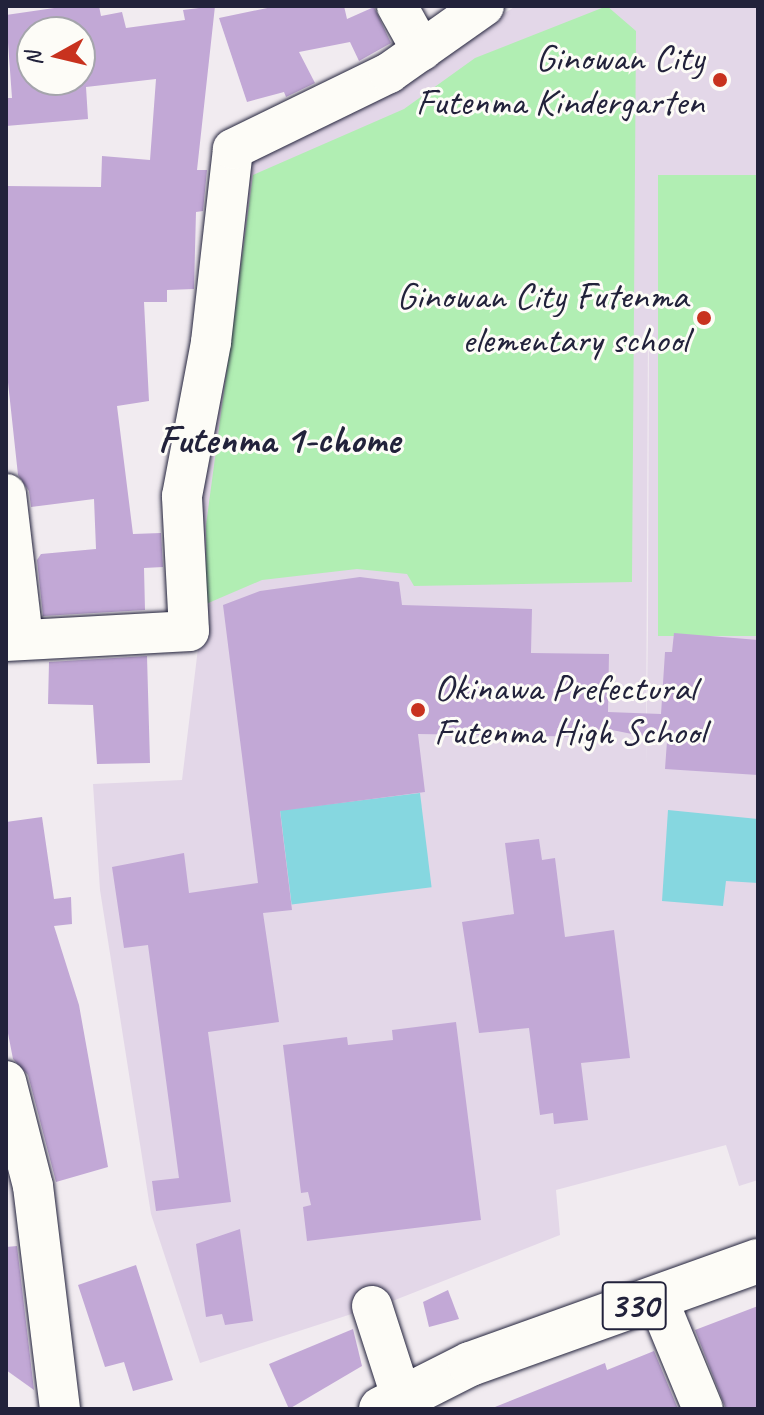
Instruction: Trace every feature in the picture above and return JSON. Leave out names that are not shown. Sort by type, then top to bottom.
[{"type":"highway","name":"330","points":[[391,1403],[470,1364],[758,1261]]},
{"type":"street","points":[[397,6],[422,51]]},
{"type":"street","points":[[6,494],[15,640],[189,631],[182,496],[211,342],[233,149],[389,73],[484,6]]},
{"type":"street","points":[[6,1081],[33,1186],[60,1409]]},
{"type":"street","points":[[657,1298],[703,1409]]},
{"type":"street","points":[[372,1306],[391,1403]]},
{"type":"shaded area","name":"Okinawa Prefectural Futenma High School","points":[[516,6],[758,6],[758,1180],[739,1186],[726,1145],[556,1190],[560,1235],[395,1300],[200,1363],[151,1214],[100,890],[93,784],[182,780],[199,640],[194,477],[243,153],[380,89]],"holes":[[[649,326],[648,629],[646,765]]]},
{"type":"green space","points":[[607,6],[636,31],[632,582],[414,586],[407,574],[357,569],[262,580],[206,604],[206,525],[253,175],[404,109],[475,58]]},
{"type":"green space","points":[[658,175],[758,175],[758,636],[658,636]]},
{"type":"water","points":[[420,793],[432,887],[292,904],[280,810]]},
{"type":"water","points":[[668,810],[758,819],[758,883],[726,881],[723,906],[662,901]]},
{"type":"building","points":[[68,6],[99,6],[101,16],[122,12],[126,28],[185,20],[183,10],[215,6],[197,170],[207,170],[203,211],[196,212],[194,289],[167,290],[167,302],[144,302],[149,401],[117,406],[133,534],[161,533],[163,567],[144,568],[145,610],[43,616],[37,560],[41,554],[96,549],[94,499],[31,507],[29,491],[18,475],[6,364],[6,186],[101,187],[102,156],[150,160],[156,79],[96,86],[96,16],[16,16],[16,96],[87,96],[88,119],[6,126],[6,98],[12,98],[6,15]]},
{"type":"building","points":[[277,6],[344,6],[347,19],[374,7],[391,43],[359,61],[350,42],[299,52],[315,83],[286,97],[284,92],[247,102],[219,18]]},
{"type":"building","points":[[360,577],[399,582],[402,605],[532,609],[531,653],[609,654],[608,712],[661,714],[665,652],[672,652],[674,633],[758,640],[758,775],[665,769],[667,741],[607,729],[607,737],[418,734],[425,792],[280,811],[292,910],[263,913],[279,1022],[208,1032],[231,1202],[156,1211],[152,1181],[179,1178],[148,945],[124,948],[112,867],[184,853],[189,893],[258,883],[223,605],[260,591]]},
{"type":"building","points":[[147,656],[150,763],[97,764],[93,705],[48,704],[49,662]]},
{"type":"building","points":[[42,817],[54,899],[71,897],[72,924],[54,926],[79,1005],[108,1167],[56,1182],[28,1075],[13,1059],[6,1023],[6,822]]},
{"type":"building","points":[[539,839],[542,860],[555,858],[565,937],[614,930],[630,1058],[581,1063],[588,1120],[554,1124],[553,1113],[540,1115],[529,1028],[479,1033],[462,922],[514,914],[505,843]]},
{"type":"building","points":[[456,1022],[481,1220],[307,1241],[303,1207],[311,1205],[308,1192],[301,1193],[283,1045],[347,1037],[348,1045],[393,1040],[392,1030]]},
{"type":"building","points":[[240,1229],[253,1321],[225,1325],[222,1314],[206,1317],[196,1244]]},
{"type":"building","points":[[17,1246],[34,1390],[6,1370],[6,1247]]},
{"type":"building","points":[[136,1265],[173,1380],[133,1391],[124,1362],[105,1367],[78,1285]]},
{"type":"building","points":[[448,1290],[459,1319],[429,1327],[423,1302]]},
{"type":"building","points":[[758,1306],[758,1409],[726,1409],[695,1330]]},
{"type":"building","points":[[353,1329],[362,1366],[289,1409],[269,1364]]},
{"type":"building","points":[[654,1351],[678,1409],[490,1409],[605,1363],[607,1370]]},
{"type":"place","name":"Ginowan City Futenma Kindergarten","points":[[720,80]]},
{"type":"place","name":"Ginowan City Futenma elementary school","points":[[704,318]]},
{"type":"place","name":"Okinawa Prefectural Futenma High School","points":[[418,710]]},
{"type":"district","name":"Futenma 1-chome","points":[[279,439]]}]
